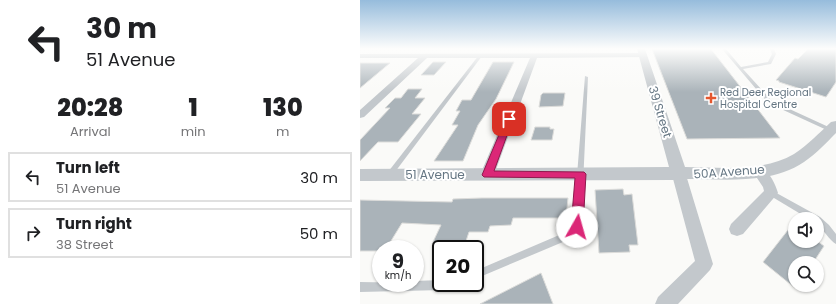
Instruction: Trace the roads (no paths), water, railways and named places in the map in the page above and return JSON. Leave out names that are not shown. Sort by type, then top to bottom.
[{"type":"street","points":[[360,115],[417,63]]},
{"type":"street","points":[[487,175],[531,63]]},
{"type":"street","name":"39 Street","points":[[645,63],[679,175]]},
{"type":"street","name":"50A Avenue","points":[[679,175],[759,172],[792,163],[808,154],[833,127]]},
{"type":"street","points":[[737,229],[771,193],[771,189],[759,172]]},
{"type":"street","name":"51 Avenue","points":[[360,176],[581,174],[679,175]]},
{"type":"street","points":[[665,304],[704,264],[679,175]]},
{"type":"lane","points":[[389,175],[475,63]]},
{"type":"lane","points":[[736,63],[774,105],[833,127]]},
{"type":"lane","points":[[740,68],[769,63]]},
{"type":"lane","points":[[484,270],[573,232],[578,222],[586,77]]},
{"type":"lane","points":[[771,193],[805,212]]},
{"type":"lane","points":[[824,225],[836,240]]},
{"type":"lane","points":[[360,287],[432,285]]},
{"type":"place","name":"Red Deer Regional Hospital Centre","points":[[711,98]]}]
